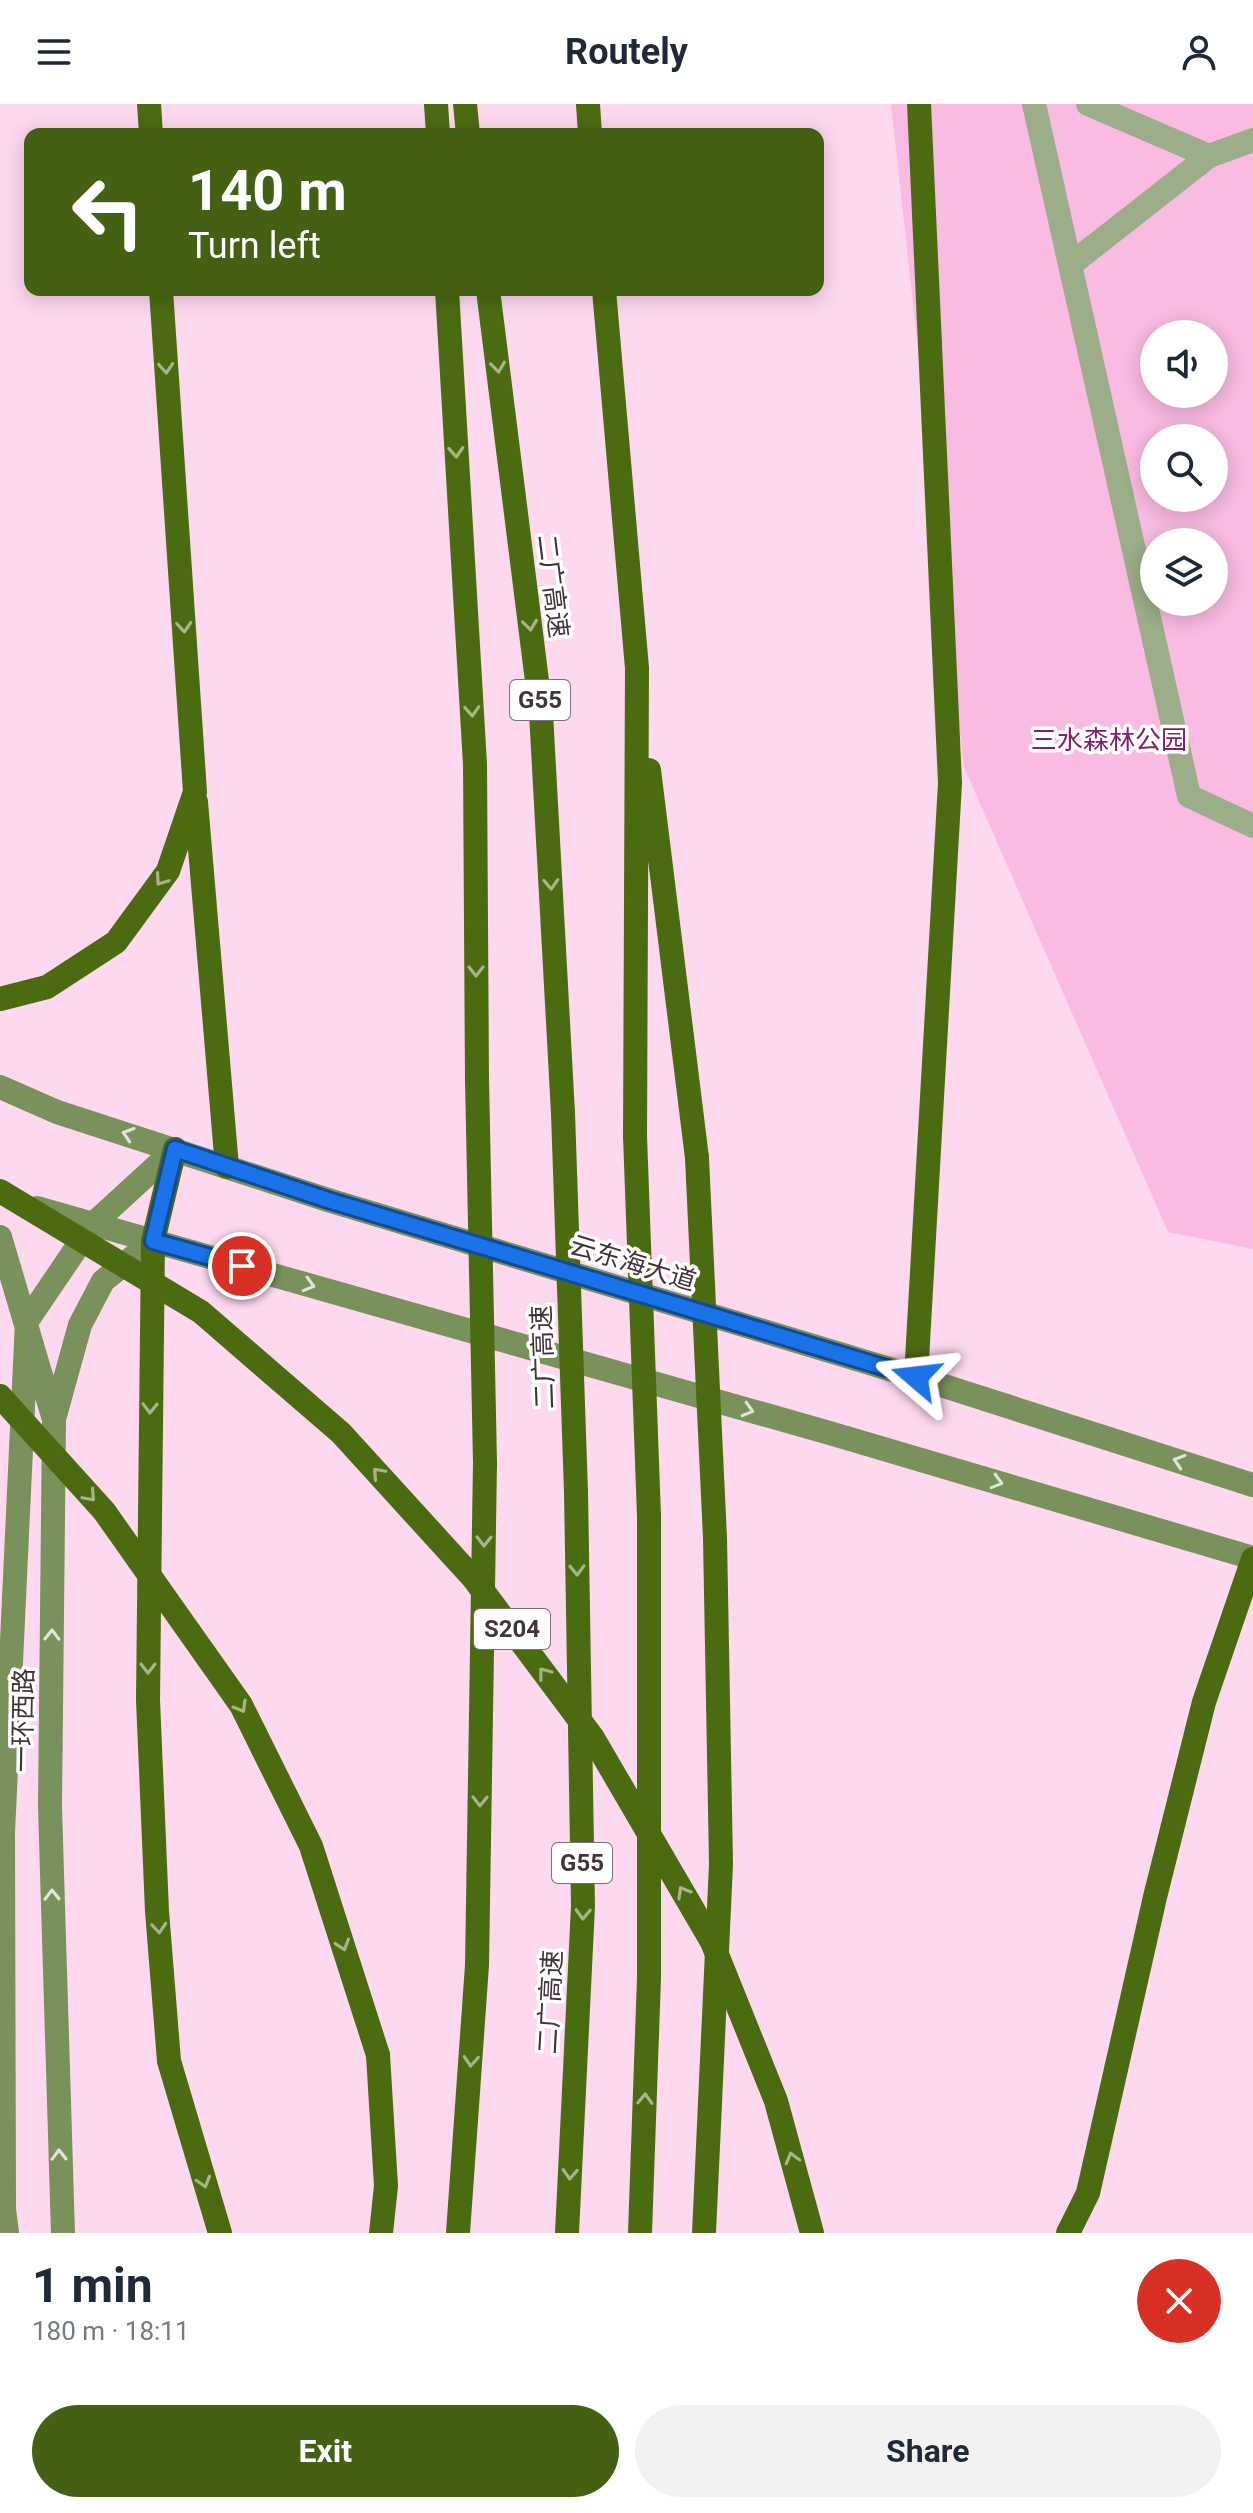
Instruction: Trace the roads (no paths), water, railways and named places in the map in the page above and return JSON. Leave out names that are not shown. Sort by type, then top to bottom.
[{"type":"highway","points":[[149,104],[151,128]]},
{"type":"highway","points":[[436,104],[438,128]]},
{"type":"highway","points":[[465,104],[467,128]]},
{"type":"highway","points":[[588,104],[590,128]]},
{"type":"highway","points":[[916,1377],[950,783],[919,104]]},
{"type":"highway","points":[[161,296],[195,792],[227,1167]]},
{"type":"highway","points":[[447,296],[475,764],[477,1080],[485,1463],[477,1965],[458,2233]]},
{"type":"highway","name":"二广高速","points":[[489,296],[541,713],[563,1113],[576,1492],[583,1906],[567,2233]]},
{"type":"highway","name":"G55","points":[[605,296],[637,668],[635,1136],[649,1516],[649,1978],[640,2233]]},
{"type":"highway","points":[[637,668],[697,1158],[715,1538],[721,1864],[704,2233]]},
{"type":"highway","points":[[0,999],[47,987],[116,942],[168,871],[195,792]]},
{"type":"highway","points":[[175,1149],[153,1241],[148,1700],[157,1911],[169,2061],[220,2233]]},
{"type":"highway","name":"S204","points":[[0,1191],[201,1312],[341,1433],[474,1579],[593,1738],[712,1942],[776,2101],[812,2233]]},
{"type":"highway","points":[[0,1396],[104,1511],[241,1705],[311,1846],[378,2055],[386,2186],[381,2233]]},
{"type":"highway","points":[[1068,2233],[1088,2193],[1155,1897],[1204,1702],[1253,1558]]},
{"type":"main road","name":"云东海大道","points":[[0,1087],[57,1112],[328,1200],[916,1377],[1253,1485]]},
{"type":"main road","points":[[7,2233],[4,2209],[2,1824],[27,1321],[92,1225],[175,1149]]},
{"type":"main road","points":[[0,1198],[818,1429],[1253,1558]]},
{"type":"main road","points":[[0,1237],[54,1419]]},
{"type":"main road","name":"一环西路","points":[[63,2233],[50,1807],[54,1419],[80,1325],[103,1281],[153,1241]]},
{"type":"street","points":[[1034,104],[1189,796],[1253,826]]},
{"type":"street","points":[[1088,104],[1209,156]]},
{"type":"street","points":[[1070,265],[1209,156],[1253,140]]},
{"type":"park label","name":"三水森林公园","points":[[1109,740]]}]
